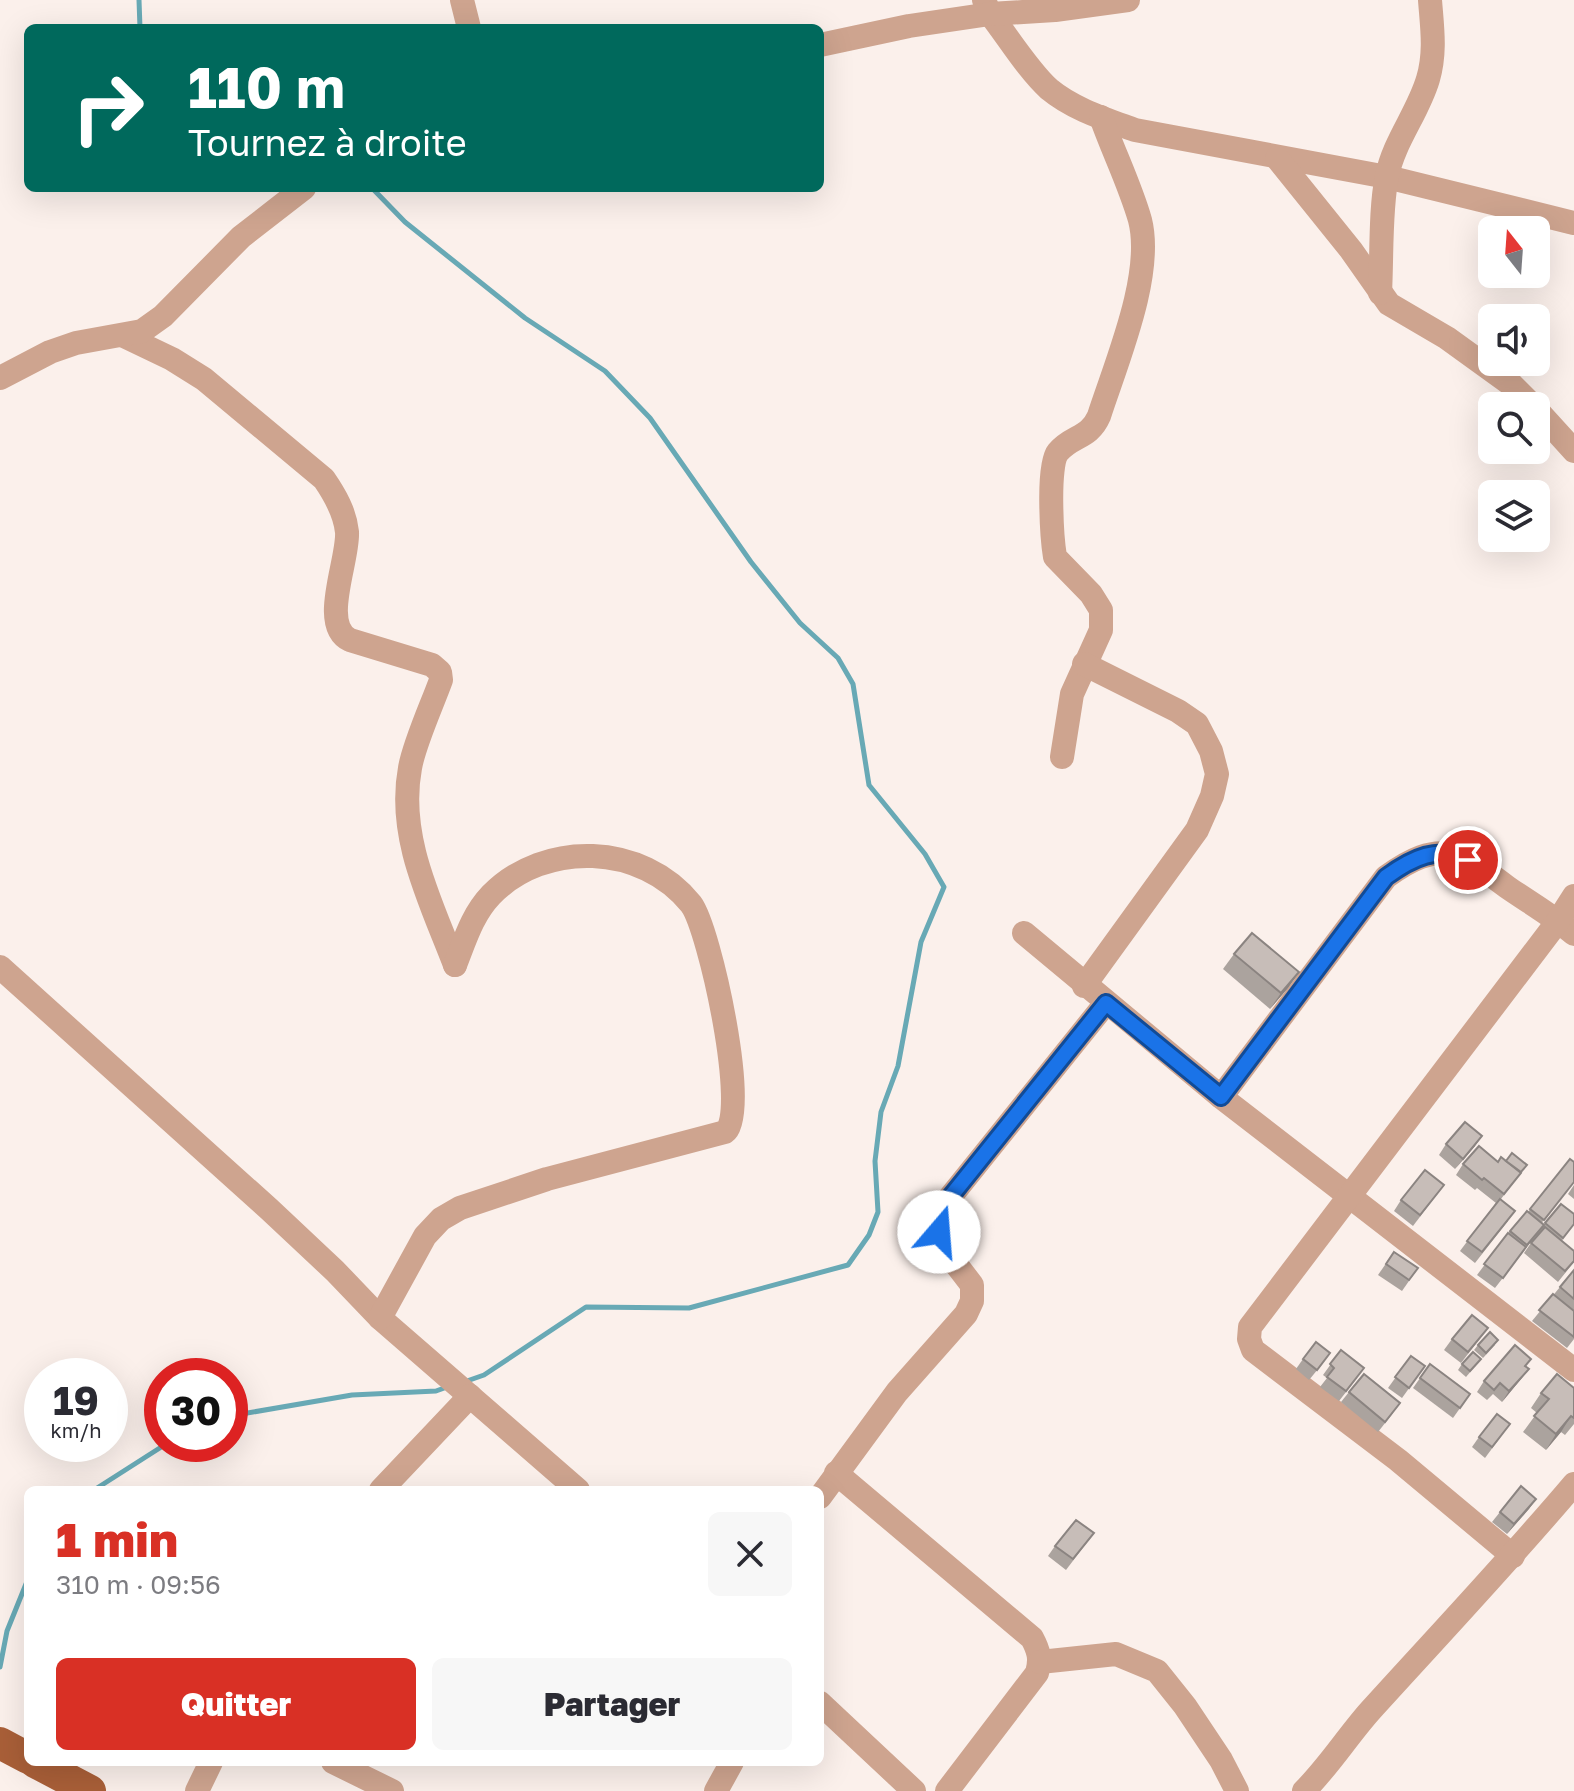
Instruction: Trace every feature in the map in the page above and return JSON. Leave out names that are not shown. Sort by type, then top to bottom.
[{"type":"main road","points":[[0,1743],[24,1756]]},
{"type":"main road","points":[[43,1766],[90,1791]]},
{"type":"street","points":[[462,0],[468,24]]},
{"type":"street","points":[[824,44],[987,7],[1055,10],[1128,0]]},
{"type":"street","points":[[1380,293],[1387,177],[1397,146],[1427,83],[1434,33],[1430,0]]},
{"type":"street","points":[[987,7],[1047,87],[1071,104],[1135,130],[1387,177],[1574,223]]},
{"type":"street","points":[[1062,757],[1072,694],[1101,630],[1101,610],[1091,594],[1055,557],[1052,468],[1056,453],[1094,427],[1099,416],[1126,339],[1140,276],[1142,249],[1140,223],[1101,117]]},
{"type":"street","points":[[1277,158],[1343,239],[1389,304],[1447,338],[1519,392]]},
{"type":"street","points":[[0,378],[50,352],[76,343],[142,331],[163,316],[241,237],[299,192]]},
{"type":"street","points":[[124,336],[204,379],[324,479],[345,518],[347,534],[346,557],[335,611],[338,629],[350,640],[432,665],[440,672],[441,680],[410,765],[408,813],[412,849],[455,965],[474,917],[492,894],[523,871],[579,854],[602,855],[635,864],[660,878],[692,906],[705,935],[718,987],[731,1071],[734,1115],[730,1129],[547,1179],[460,1208],[441,1219],[425,1236],[380,1318]]},
{"type":"street","points":[[1550,425],[1574,451]]},
{"type":"street","points":[[1084,664],[1178,711],[1197,724],[1211,751],[1217,774],[1212,796],[1197,830],[1084,986]]},
{"type":"street","points":[[1221,1097],[1386,877],[1402,865],[1428,853],[1454,853],[1483,868],[1566,928]]},
{"type":"street","points":[[1513,1556],[1398,1460],[1253,1350],[1249,1339],[1250,1327],[1566,928],[1574,896]]},
{"type":"street","points":[[1024,933],[1084,986],[1349,1199],[1574,1370]]},
{"type":"street","points":[[0,967],[280,1220],[380,1318],[573,1486]]},
{"type":"street","points":[[824,1491],[897,1392],[966,1314],[972,1301],[972,1285],[949,1255],[939,1232],[939,1211],[1106,1003]]},
{"type":"street","points":[[385,1486],[470,1396]]},
{"type":"street","points":[[836,1473],[1032,1638],[1039,1650],[1037,1673],[947,1791]]},
{"type":"street","points":[[1304,1791],[1328,1768],[1367,1715],[1513,1556],[1574,1484]]},
{"type":"street","points":[[1040,1662],[1116,1654],[1157,1671],[1185,1706],[1221,1760],[1237,1791]]},
{"type":"street","points":[[824,1707],[911,1790]]},
{"type":"street","points":[[197,1791],[209,1766]]},
{"type":"street","points":[[341,1766],[392,1791]]},
{"type":"street","points":[[716,1791],[730,1766]]},
{"type":"building","points":[[1252,933],[1299,972],[1281,993],[1234,954]]},
{"type":"building","points":[[1465,1122],[1482,1136],[1463,1159],[1446,1144]]},
{"type":"building","points":[[1479,1146],[1498,1162],[1501,1157],[1521,1173],[1504,1194],[1463,1164]]},
{"type":"building","points":[[1512,1153],[1527,1165],[1521,1172],[1506,1161]]},
{"type":"building","points":[[1570,1159],[1574,1162],[1574,1182],[1544,1220],[1530,1209]]},
{"type":"building","points":[[1425,1170],[1444,1185],[1420,1215],[1401,1200]]},
{"type":"building","points":[[1500,1199],[1515,1211],[1482,1252],[1467,1241]]},
{"type":"building","points":[[1561,1204],[1574,1214],[1574,1224],[1563,1238],[1545,1223]]},
{"type":"building","points":[[1527,1211],[1544,1225],[1527,1245],[1510,1231]]},
{"type":"building","points":[[1545,1227],[1574,1251],[1574,1261],[1565,1271],[1531,1243]]},
{"type":"building","points":[[1508,1233],[1526,1247],[1503,1278],[1484,1264]]},
{"type":"building","points":[[1394,1252],[1418,1268],[1409,1280],[1386,1264]]},
{"type":"building","points":[[1574,1270],[1574,1299],[1560,1287]]},
{"type":"building","points":[[1553,1294],[1574,1311],[1574,1337],[1539,1310]]},
{"type":"building","points":[[1472,1315],[1488,1328],[1468,1352],[1452,1339]]},
{"type":"building","points":[[1490,1332],[1498,1340],[1486,1353],[1478,1345]]},
{"type":"building","points":[[1316,1342],[1330,1353],[1317,1370],[1303,1359]]},
{"type":"building","points":[[1515,1345],[1531,1359],[1525,1366],[1529,1369],[1509,1391],[1500,1383],[1494,1390],[1484,1381]]},
{"type":"building","points":[[1341,1350],[1364,1368],[1346,1391],[1327,1377],[1334,1368],[1330,1364]]},
{"type":"building","points":[[1473,1352],[1481,1359],[1470,1371],[1462,1364]]},
{"type":"building","points":[[1411,1356],[1425,1366],[1409,1388],[1395,1377]]},
{"type":"building","points":[[1430,1364],[1470,1394],[1460,1408],[1420,1378]]},
{"type":"building","points":[[1364,1374],[1400,1403],[1385,1422],[1349,1392]]},
{"type":"building","points":[[1557,1374],[1574,1388],[1574,1418],[1571,1416],[1556,1434],[1534,1416],[1549,1399],[1541,1393]]},
{"type":"building","points":[[1497,1414],[1510,1424],[1492,1447],[1479,1437]]},
{"type":"building","points":[[1521,1486],[1536,1499],[1514,1524],[1500,1512]]},
{"type":"building","points":[[1076,1520],[1094,1533],[1073,1559],[1055,1546]]},
{"type":"waterway","points":[[139,0],[140,24]]},
{"type":"waterway","points":[[376,192],[405,222],[525,318],[605,371],[650,418],[751,562],[800,623],[838,658],[853,684],[869,785],[925,854],[944,887],[921,942],[898,1066],[881,1112],[875,1161],[878,1212],[869,1235],[848,1265],[689,1308],[586,1307],[484,1375],[464,1382]]},
{"type":"waterway","points":[[248,1413],[352,1395],[436,1391],[447,1387]]},
{"type":"waterway","points":[[100,1486],[144,1458]]},
{"type":"waterway","points":[[0,1667],[7,1631],[24,1589]]},
{"type":"route","points":[[939,1232],[939,1211],[1106,1003],[1221,1097],[1386,877],[1402,865],[1428,853],[1454,853],[1468,860]]}]
